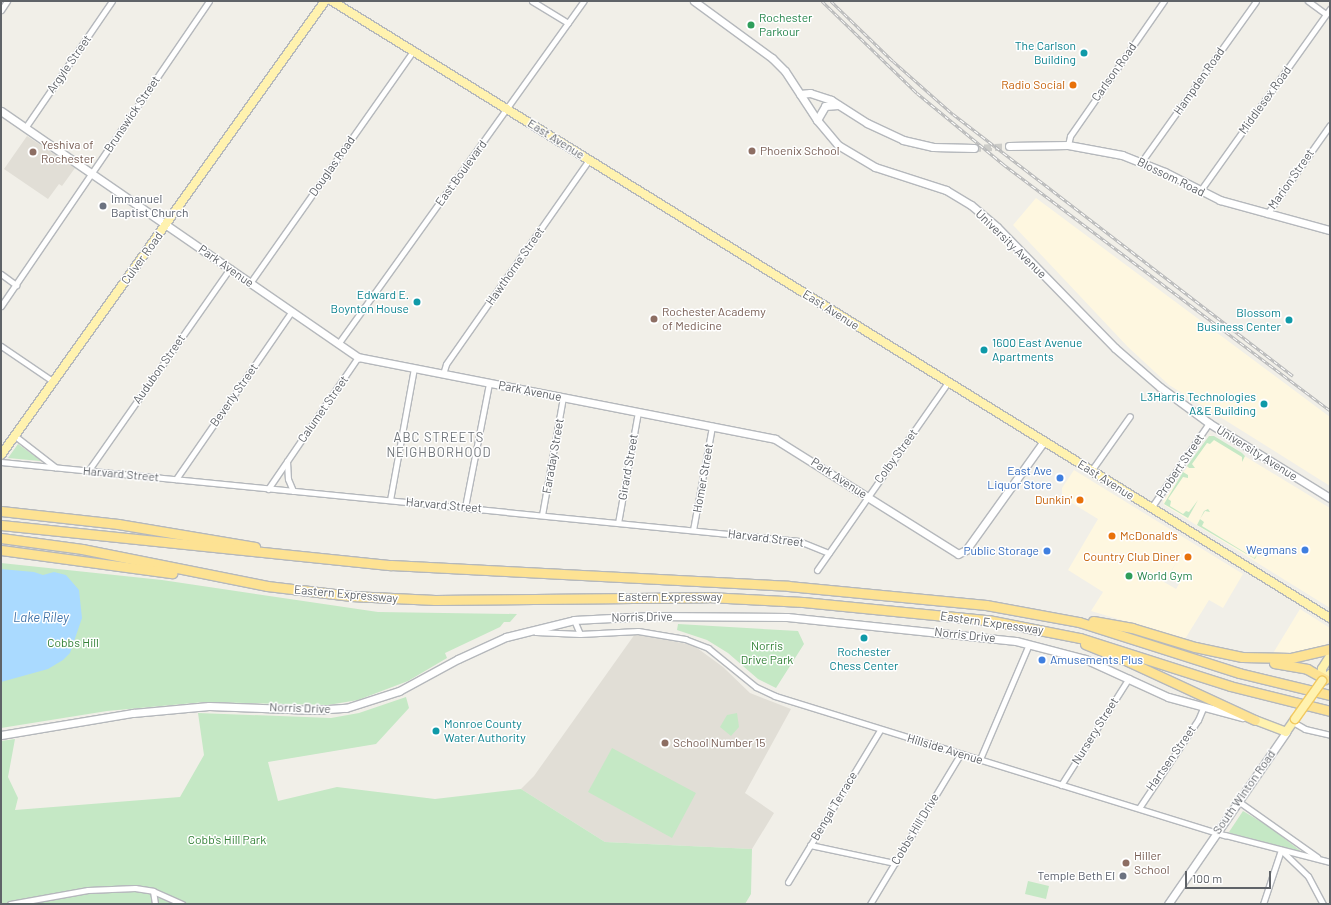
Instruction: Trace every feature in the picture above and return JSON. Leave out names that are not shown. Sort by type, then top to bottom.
[{"type":"highway","points":[[1,511],[118,524],[328,559]]},
{"type":"highway","name":"Eastern Expressway","points":[[1,525],[328,559],[453,569],[788,586],[1028,611],[1110,630],[1234,671],[1330,695]]},
{"type":"highway","name":"Eastern Expressway","points":[[1,538],[92,551],[257,584],[331,594],[409,599],[656,596],[760,599],[978,619],[1050,631],[1111,646],[1240,689],[1330,711]]},
{"type":"highway","points":[[1,550],[257,584]]},
{"type":"highway","points":[[1028,611],[1119,625],[1195,647],[1307,669],[1324,678]]},
{"type":"highway","points":[[1050,631],[1125,660],[1256,720]]},
{"type":"highway","points":[[1242,657],[1291,658],[1330,649]]},
{"type":"main road","name":"Culver Road","points":[[1,456],[325,1]]},
{"type":"main road","name":"East Avenue","points":[[332,1],[414,50],[589,160],[1330,618]]},
{"type":"main road","name":"South Winton Road","points":[[1286,732],[1324,678],[1330,656]]},
{"type":"main road","name":"Norris Drive","points":[[1256,720],[1286,732]]},
{"type":"street","points":[[1,10],[7,1]]},
{"type":"street","name":"Argyle Street","points":[[25,128],[112,1]]},
{"type":"street","name":"Brunswick Street","points":[[1,306],[209,1]]},
{"type":"street","points":[[532,1],[568,23]]},
{"type":"street","name":"East Boulevard","points":[[338,344],[584,1]]},
{"type":"street","name":"University Avenue","points":[[694,1],[772,58],[785,71],[817,120],[838,145],[852,155],[886,172],[946,190],[971,205],[997,226],[1115,348],[1160,387],[1209,423],[1330,498]]},
{"type":"street","name":"Carlson Road","points":[[1068,145],[1070,136],[1164,1]]},
{"type":"street","name":"Hampden Road","points":[[1142,161],[1256,1]]},
{"type":"street","points":[[1308,1],[1326,14]]},
{"type":"street","name":"Middlesex Road","points":[[1200,191],[1330,9]]},
{"type":"street","name":"Douglas Road","points":[[250,282],[414,50]]},
{"type":"street","points":[[800,94],[821,96],[839,105],[867,123],[903,140],[933,147],[974,148]]},
{"type":"street","points":[[817,120],[826,106],[839,105]]},
{"type":"street","name":"Park Avenue","points":[[2,114],[167,224],[291,312],[358,357],[712,426],[782,442],[961,554],[1044,441]]},
{"type":"street","name":"Marion Street","points":[[1267,214],[1330,125]]},
{"type":"street","name":"Blossom Road","points":[[1009,146],[1068,145],[1106,151],[1142,161],[1200,191],[1240,208],[1330,230]]},
{"type":"street","name":"Hawthorne Street","points":[[443,374],[448,362],[589,160]]},
{"type":"street","name":"Audubon Street","points":[[88,471],[230,268]]},
{"type":"street","points":[[1,274],[16,284]]},
{"type":"street","name":"Beverly Street","points":[[176,479],[291,312]]},
{"type":"street","points":[[1,346],[54,382]]},
{"type":"street","name":"Calumet Street","points":[[268,488],[358,357]]},
{"type":"street","points":[[390,500],[414,368]]},
{"type":"street","name":"Colby Street","points":[[817,570],[867,496],[948,382]]},
{"type":"street","points":[[465,507],[490,383]]},
{"type":"street","name":"Faraday Street","points":[[542,515],[563,397]]},
{"type":"street","name":"Girard Street","points":[[618,523],[638,412]]},
{"type":"street","points":[[1091,471],[1130,416]]},
{"type":"street","name":"Probert Street","points":[[1151,508],[1209,423]]},
{"type":"street","name":"Homer Street","points":[[693,530],[712,426]]},
{"type":"street","points":[[15,436],[56,468]]},
{"type":"street","points":[[287,460],[288,479],[293,491]]},
{"type":"street","name":"Harvard Street","points":[[1,462],[799,541],[829,553]]},
{"type":"street","name":"Norris Drive","points":[[1,735],[133,713],[209,706],[315,710],[362,705],[399,691],[472,652],[521,632],[574,620],[650,616],[787,617],[1029,644],[1085,658],[1163,695],[1203,708],[1256,720]]},
{"type":"street","points":[[574,620],[580,634]]},
{"type":"street","name":"Hillside Avenue","points":[[521,632],[580,634],[638,631],[685,639],[708,648],[764,692],[880,730],[980,759],[1217,832],[1330,862]]},
{"type":"street","points":[[980,759],[1029,644]]},
{"type":"street","name":"Nursery Street","points":[[1061,785],[1129,678]]},
{"type":"street","name":"Hartsen Street","points":[[1139,808],[1199,718],[1203,708]]},
{"type":"street","points":[[1294,721],[1306,729],[1330,735]]},
{"type":"street","name":"Bengal Terrace","points":[[788,882],[880,730]]},
{"type":"street","name":"South Winton Road","points":[[1168,904],[1286,732]]},
{"type":"street","name":"Cobbs Hill Drive","points":[[870,904],[961,754]]},
{"type":"street","name":"Hillside Avenue","points":[[1238,801],[1319,859]]},
{"type":"street","points":[[810,846],[895,863]]},
{"type":"street","points":[[1263,904],[1281,850],[1308,876],[1323,904]]},
{"type":"street","points":[[10,904],[88,890],[135,888],[153,891],[182,904]]},
{"type":"street","points":[[153,891],[155,904]]},
{"type":"shaded area","name":"Yeshiva of Rochester","points":[[27,136],[75,168],[62,186],[59,184],[48,199],[4,169]]},
{"type":"shaded area","points":[[1036,198],[1330,417],[1330,486],[1169,385],[1128,347],[1013,225]]},
{"type":"shaded area","points":[[1210,435],[1330,508],[1330,608],[1164,505],[1163,501]]},
{"type":"shaded area","points":[[1074,470],[1243,574],[1223,608],[1209,600],[1185,639],[1091,611],[1103,592],[1068,570],[1098,519],[1062,497],[1062,488]],"holes":[[[1179,558],[1168,577],[1179,584],[1176,589],[1164,582]]]},
{"type":"shaded area","points":[[1300,609],[1330,628],[1330,638],[1326,646],[1309,651],[1272,655]]},
{"type":"shaded area","name":"School Number 15","points":[[635,634],[693,645],[723,667],[750,693],[791,709],[745,793],[774,813],[752,849],[605,842],[521,789],[534,776]]},
{"type":"green space","points":[[1209,436],[1214,436],[1242,453],[1245,456],[1242,462],[1242,457],[1214,440],[1210,444],[1207,443],[1192,464],[1195,468],[1189,468],[1187,466]]},
{"type":"green space","points":[[18,444],[40,460],[40,461],[8,458]]},
{"type":"green space","points":[[1183,472],[1188,475],[1188,478],[1183,477],[1168,499],[1171,501],[1170,506],[1183,514],[1186,511],[1189,512],[1198,500],[1188,518],[1164,504]]},
{"type":"green space","points":[[1208,509],[1210,512],[1205,511],[1200,519],[1204,511]]},
{"type":"green space","points":[[1200,519],[1204,522],[1202,526],[1254,558],[1257,555],[1255,559],[1197,525]]},
{"type":"green space","name":"Cobbs Hill","points":[[1,563],[162,580],[378,612],[517,614],[510,622],[504,622],[500,627],[445,653],[447,658],[408,681],[358,700],[328,705],[205,702],[107,711],[1,728]]},
{"type":"green space","name":"Norris Drive Park","points":[[678,624],[798,631],[804,644],[776,688],[758,679],[728,653],[707,640],[677,630]]},
{"type":"green space","name":"Cobb's Hill Park","points":[[406,697],[409,708],[376,744],[268,762],[278,801],[337,787],[435,799],[521,789],[605,842],[752,849],[751,894],[745,904],[1,904],[1,741],[15,739],[8,777],[18,798],[15,810],[180,797],[204,755],[198,713],[331,718],[359,713]]},
{"type":"green space","points":[[737,713],[739,727],[731,736],[720,727],[727,715]]},
{"type":"green space","points":[[612,748],[696,793],[672,838],[588,792]]},
{"type":"green space","points":[[1243,811],[1268,826],[1302,852],[1230,833],[1229,832]]},
{"type":"green space","points":[[1028,881],[1049,886],[1046,899],[1025,894]]},
{"type":"water","name":"Lake Riley","points":[[1,569],[34,572],[43,575],[54,572],[66,575],[79,590],[82,618],[70,653],[63,660],[48,669],[1,682]]},
{"type":"tunnel","points":[[974,148],[1009,146]]},
{"type":"railway","points":[[822,1],[917,93],[1003,164],[1330,410]]},
{"type":"railway","points":[[831,1],[893,61],[953,114],[1293,376]]},
{"type":"place","name":"Rochester Parkour","points":[[751,25]]},
{"type":"place","name":"The Carlson Building","points":[[1084,53]]},
{"type":"place","name":"Radio Social","points":[[1073,85]]},
{"type":"place","name":"Phoenix School","points":[[752,151]]},
{"type":"place","name":"Yeshiva of Rochester","points":[[33,152]]},
{"type":"place","name":"Immanuel Baptist Church","points":[[103,206]]},
{"type":"place","name":"Edward E. Boynton House","points":[[417,302]]},
{"type":"place","name":"Rochester Academy of Medicine","points":[[654,319]]},
{"type":"place","name":"Blossom Business Center","points":[[1289,320]]},
{"type":"place","name":"1600 East Avenue Apartments","points":[[984,350]]},
{"type":"place","name":"L3Harris Technologies A&E Building","points":[[1264,404]]},
{"type":"place","name":"East Ave Liquor Store","points":[[1060,478]]},
{"type":"place","name":"Dunkin'","points":[[1080,500]]},
{"type":"place","name":"McDonald's","points":[[1112,536]]},
{"type":"place","name":"Wegmans","points":[[1305,550]]},
{"type":"place","name":"Public Storage","points":[[1047,551]]},
{"type":"place","name":"Country Club Diner","points":[[1188,557]]},
{"type":"place","name":"World Gym","points":[[1129,576]]},
{"type":"place","name":"Rochester Chess Center","points":[[864,638]]},
{"type":"place","name":"Amusements Plus","points":[[1042,660]]},
{"type":"place","name":"Monroe County Water Authority","points":[[436,731]]},
{"type":"place","name":"School Number 15","points":[[665,743]]},
{"type":"place","name":"Hiller School","points":[[1126,863]]},
{"type":"place","name":"Temple Beth El","points":[[1123,876]]},
{"type":"district","name":"ABC STREETS NEIGHBORHOOD","points":[[439,446]]}]
